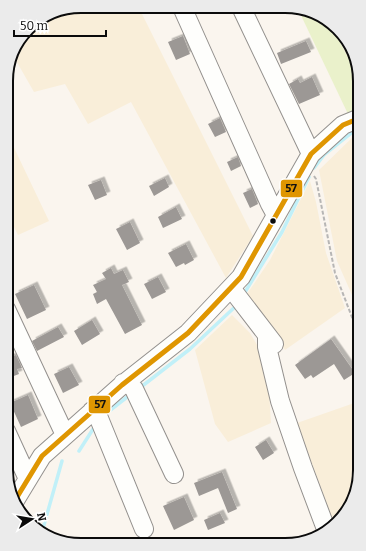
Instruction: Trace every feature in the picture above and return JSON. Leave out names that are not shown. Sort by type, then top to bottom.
[{"type":"street","points":[[185,13],[276,216]]},
{"type":"street","points":[[244,13],[308,159]]},
{"type":"street","points":[[18,496],[42,456],[123,383],[188,333],[241,277],[308,159],[343,126],[353,121]]},
{"type":"street","points":[[231,288],[280,352]]},
{"type":"street","points":[[13,324],[65,435]]},
{"type":"street","points":[[267,335],[267,347],[280,401],[325,526]]},
{"type":"street","points":[[123,383],[134,389],[174,474]]},
{"type":"street","points":[[92,411],[98,416],[144,529]]},
{"type":"street","points":[[13,446],[28,479]]},
{"type":"path","points":[[308,159],[316,179],[335,273],[353,320]]},
{"type":"shaded area","points":[[142,13],[253,236],[226,278],[131,102],[88,124],[65,84],[34,92],[16,61],[22,47],[30,36],[43,24],[68,14]]},
{"type":"shaded area","points":[[340,41],[348,55],[351,64]]},
{"type":"shaded area","points":[[353,137],[353,297],[337,261],[319,170]]},
{"type":"shaded area","points":[[13,146],[49,221],[18,235],[13,225]]},
{"type":"shaded area","points":[[310,181],[316,202],[326,253],[345,308],[285,350],[247,294],[270,260]]},
{"type":"shaded area","points":[[232,315],[250,333],[260,350],[269,391],[271,423],[228,442],[215,424],[195,350]]},
{"type":"shaded area","points":[[353,403],[352,483],[342,508],[332,519],[297,423]]},
{"type":"green space","points":[[301,15],[319,22],[333,33],[340,41],[351,64],[353,81],[353,111],[348,114]]},
{"type":"building","points":[[183,36],[190,54],[176,60],[168,42]]},
{"type":"building","points":[[306,41],[311,52],[281,64],[277,53]]},
{"type":"building","points":[[312,77],[320,95],[299,104],[289,84],[298,79],[300,83]]},
{"type":"building","points":[[220,118],[226,132],[215,137],[208,124]]},
{"type":"building","points":[[238,157],[241,166],[231,171],[227,162]]},
{"type":"building","points":[[165,178],[169,187],[154,196],[149,186]]},
{"type":"building","points":[[101,180],[107,195],[95,200],[88,185]]},
{"type":"building","points":[[252,189],[258,204],[250,208],[243,193]]},
{"type":"building","points":[[176,207],[182,219],[163,228],[158,217]]},
{"type":"building","points":[[130,222],[140,243],[127,250],[116,229]]},
{"type":"building","points":[[186,244],[194,260],[185,265],[184,263],[176,267],[168,253]]},
{"type":"building","points":[[111,268],[114,274],[123,270],[129,282],[122,285],[142,325],[125,334],[106,299],[97,304],[93,294],[97,292],[93,285],[106,279],[102,273]]},
{"type":"building","points":[[158,277],[166,292],[152,299],[144,284]]},
{"type":"building","points":[[34,285],[46,310],[27,319],[15,294]]},
{"type":"building","points":[[92,320],[100,334],[82,345],[74,331]]},
{"type":"building","points":[[58,327],[64,337],[37,351],[32,341]]},
{"type":"building","points":[[331,339],[353,370],[353,374],[344,380],[334,364],[313,378],[311,375],[305,379],[295,365]]},
{"type":"building","points":[[16,355],[22,368],[17,369],[19,374],[13,376],[13,356]]},
{"type":"building","points":[[69,367],[79,385],[63,393],[54,374]]},
{"type":"building","points":[[28,395],[38,419],[21,427],[13,410],[13,402]]},
{"type":"building","points":[[266,440],[274,453],[263,460],[255,447]]},
{"type":"building","points":[[222,472],[237,509],[228,513],[218,488],[199,496],[194,483]]},
{"type":"building","points":[[184,497],[194,520],[174,530],[163,506]]},
{"type":"building","points":[[220,513],[225,523],[208,530],[204,520]]},
{"type":"waterway","points":[[314,168],[324,155],[353,132]]},
{"type":"waterway","points":[[245,292],[282,232],[309,177]]},
{"type":"waterway","points":[[141,387],[190,349],[237,305]]},
{"type":"waterway","points":[[104,415],[131,394]]},
{"type":"waterway","points":[[79,451],[95,426]]},
{"type":"waterway","points":[[44,527],[62,461]]},
{"type":"transit line","name":"57","points":[[18,496],[42,456],[122,385],[188,333],[241,277],[311,154],[343,125],[353,121]]}]
